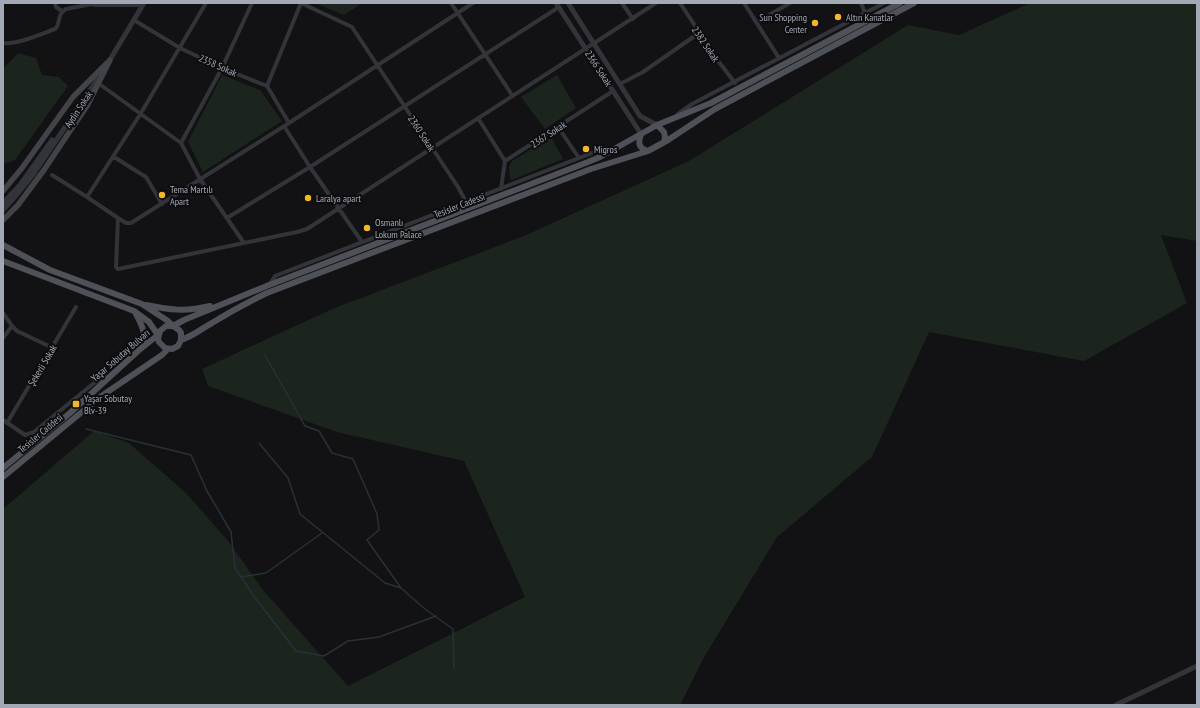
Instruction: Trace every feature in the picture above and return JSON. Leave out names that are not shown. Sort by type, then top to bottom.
[{"type":"main road","points":[[158,335],[162,328],[173,326],[269,285],[588,162],[610,152],[656,125],[711,103],[900,3]]},
{"type":"main road","points":[[3,261],[134,311],[149,322],[158,335],[159,342],[162,346],[168,349],[175,348],[182,340],[191,337],[211,323],[244,304],[268,293],[591,169],[648,151],[715,109],[914,3]]},
{"type":"main road","points":[[3,220],[18,205],[44,170],[87,106],[110,60]]},
{"type":"main road","points":[[3,191],[22,168],[74,97],[110,60]]},
{"type":"main road","points":[[656,125],[664,132],[664,142]]},
{"type":"main road","points":[[641,134],[639,143],[640,147],[648,151]]},
{"type":"main road","points":[[3,245],[50,270],[142,304],[170,310],[188,310],[238,298]]},
{"type":"main road","points":[[142,304],[176,327],[181,333],[182,340]]},
{"type":"main road","points":[[134,311],[141,323],[144,334],[143,344],[138,351]]},
{"type":"main road","name":"Yaşar Sobutay Bulvarı","points":[[3,468],[70,413],[138,351],[158,335]]},
{"type":"main road","name":"Tesisler Caddesi","points":[[3,476],[100,397],[162,355],[168,349]]},
{"type":"street","points":[[56,3],[56,7],[62,12]]},
{"type":"street","points":[[91,5],[97,3]]},
{"type":"street","points":[[86,197],[114,157],[206,3]]},
{"type":"street","points":[[181,142],[222,68],[252,3]]},
{"type":"street","name":"2360 Sokak","points":[[267,86],[301,3],[352,27],[458,187],[466,202]]},
{"type":"street","points":[[451,3],[512,95]]},
{"type":"street","points":[[52,175],[126,223],[131,223],[474,3]]},
{"type":"street","name":"2366 Sokak","points":[[568,3],[640,116],[656,125]]},
{"type":"street","points":[[622,3],[633,18]]},
{"type":"street","points":[[118,218],[116,267],[118,269],[307,229],[656,3]]},
{"type":"street","name":"2382 Sokak","points":[[680,3],[734,83]]},
{"type":"street","points":[[744,3],[779,58]]},
{"type":"street","points":[[757,22],[790,3]]},
{"type":"street","points":[[861,3],[866,13]]},
{"type":"street","points":[[672,119],[692,104],[884,3]]},
{"type":"street","points":[[3,43],[17,42],[55,29],[60,15],[66,9],[91,5],[143,4]]},
{"type":"street","name":"Aydin Sokak","points":[[3,210],[32,176],[78,109],[110,60],[143,4]]},
{"type":"street","points":[[227,218],[310,167],[485,54],[557,5]]},
{"type":"street","name":"2366 Sokak","points":[[557,5],[641,134]]},
{"type":"street","name":"2358 Sokak","points":[[134,20],[180,48],[222,68],[267,86]]},
{"type":"street","points":[[620,84],[643,72],[699,33]]},
{"type":"street","points":[[3,203],[20,185],[110,60]]},
{"type":"street","points":[[98,83],[181,142],[200,180],[244,243]]},
{"type":"street","points":[[267,86],[289,123]]},
{"type":"street","name":"2367 Sokak","points":[[505,161],[613,91]]},
{"type":"street","points":[[478,118],[505,161],[501,189]]},
{"type":"street","points":[[284,126],[310,167],[362,242]]},
{"type":"street","points":[[558,127],[579,158]]},
{"type":"street","name":"Tesisler Cadessi","points":[[269,285],[275,276],[501,189],[597,150],[610,152]]},
{"type":"street","points":[[114,157],[146,177],[162,204]]},
{"type":"street","name":"Şekerli Sokak","points":[[7,424],[76,307]]},
{"type":"street","points":[[3,313],[12,326],[17,330],[53,348]]},
{"type":"street","points":[[3,338],[12,326]]},
{"type":"street","points":[[3,420],[25,435],[34,432],[94,383],[104,377],[109,378]]},
{"type":"street","points":[[64,408],[70,413]]},
{"type":"street","points":[[1116,705],[1197,666]]},
{"type":"shaded area","points":[[315,3],[362,3],[344,15]]},
{"type":"shaded area","points":[[1030,3],[1197,3],[1197,241],[1161,235],[1187,303],[1084,361],[929,332],[872,457],[777,537],[703,659],[680,705],[3,705],[3,509],[94,431],[129,443],[186,493],[229,542],[263,590],[348,686],[525,597],[464,461],[337,432],[208,386],[202,369],[332,309],[524,236],[689,161],[908,25],[959,35]]},
{"type":"shaded area","points":[[18,53],[36,58],[42,75],[59,77],[68,86],[15,160],[3,164],[3,69]]},
{"type":"shaded area","points":[[222,75],[260,90],[282,121],[203,172],[188,142]]},
{"type":"shaded area","points":[[557,75],[576,108],[545,129],[521,97]]},
{"type":"shaded area","points":[[551,137],[563,159],[512,180],[510,179],[509,167],[512,161]]},
{"type":"waterway","points":[[265,355],[305,426],[319,431],[332,453],[353,459],[377,514],[379,530],[367,540],[401,588],[425,609],[453,629],[454,668]]},
{"type":"waterway","points":[[86,429],[191,455],[207,491],[231,532],[235,568],[256,599],[296,651],[324,656],[348,641],[379,637],[436,616]]},
{"type":"waterway","points":[[259,443],[288,478],[300,514],[385,583],[401,588]]},
{"type":"waterway","points":[[241,577],[266,573],[322,533]]},
{"type":"place","name":"Altın Kanatlar","points":[[838,17]]},
{"type":"place","name":"Sun Shopping Center","points":[[815,23]]},
{"type":"place","name":"Migros","points":[[586,149]]},
{"type":"place","name":"Tema Martılı Apart","points":[[162,195]]},
{"type":"place","name":"Laralya apart","points":[[308,198]]},
{"type":"place","name":"Osmanlı Lokum Palace","points":[[367,228]]},
{"type":"place","name":"Yaşar Sobutay Blv-39","points":[[76,404]]}]
